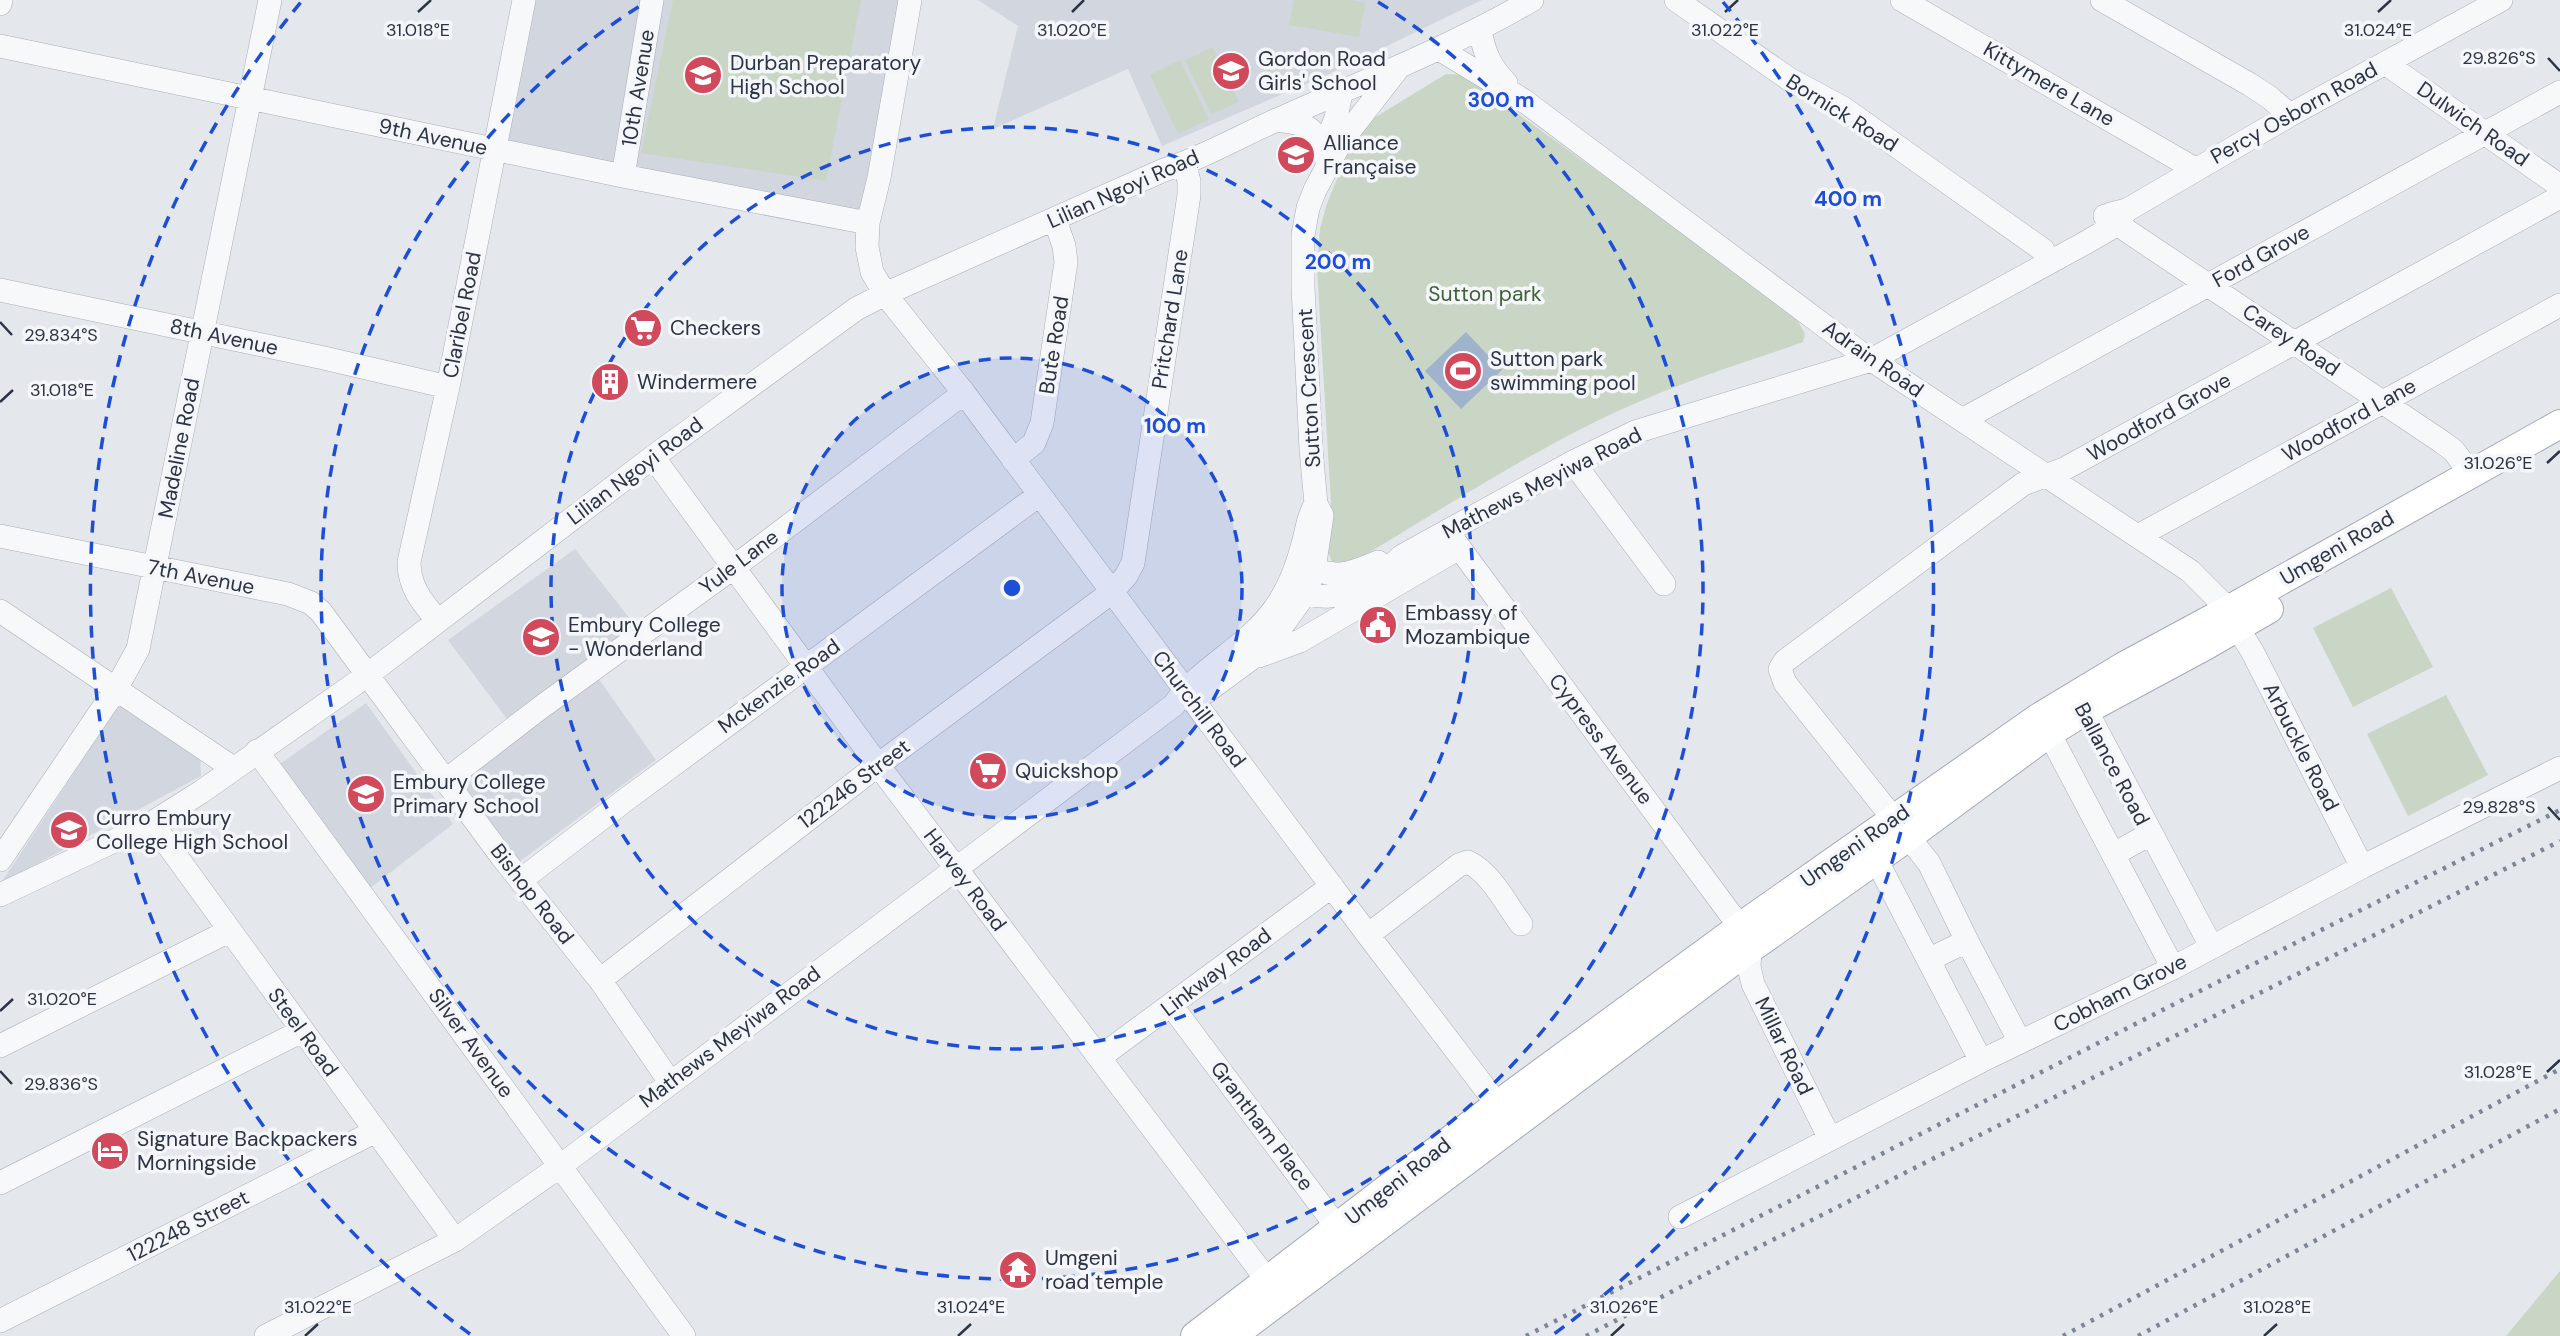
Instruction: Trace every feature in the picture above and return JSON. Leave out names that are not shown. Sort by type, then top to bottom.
[{"type":"main road","name":"Umgeni Road","points":[[2233,619],[2470,473],[2560,424]]},
{"type":"main road","name":"Umgeni Road","points":[[1195,1336],[1274,1290],[1745,938],[2044,725],[2080,702],[2233,619],[2560,446]]},
{"type":"main road","name":"Umgeni Road","points":[[1232,1336],[1274,1290]]},
{"type":"street","name":"Madeline Road","points":[[0,860],[116,689],[138,649],[270,0]]},
{"type":"street","name":"Claribel Road","points":[[438,621],[415,591],[409,576],[409,562],[448,387],[524,0]]},
{"type":"street","name":"10th Avenue","points":[[623,176],[652,0]]},
{"type":"street","name":"Churchill Road","points":[[910,0],[879,178],[867,223],[872,272],[885,294],[964,393],[1112,592],[1184,699],[1332,886],[1506,1114]]},
{"type":"street","name":"Lilian Ngoyi Road","points":[[0,895],[152,822],[201,792],[366,676],[653,457],[856,309],[1398,68],[1480,30],[1532,0]]},
{"type":"street","name":"Bornick Road","points":[[1676,0],[1788,79],[1843,108],[2043,250]]},
{"type":"street","name":"Kittymere Lane","points":[[1902,0],[2195,169]]},
{"type":"street","points":[[2102,0],[2249,84],[2290,115]]},
{"type":"street","name":"Percy Osborn Road","points":[[1858,359],[2116,217],[2290,115],[2501,0]]},
{"type":"street","name":"Adrain Road","points":[[1480,30],[1483,50],[1489,63],[1523,100]]},
{"type":"street","name":"9th Avenue","points":[[0,46],[623,176],[867,223]]},
{"type":"street","name":"Adrain Road","points":[[1439,49],[1523,100],[1858,359],[1962,420],[2190,571],[2211,589],[2233,619]]},
{"type":"street","name":"Dulwich Road","points":[[2385,63],[2560,186]]},
{"type":"street","name":"Sutton Crescent","points":[[1296,591],[1306,567],[1310,513],[1316,504],[1303,287],[1303,235],[1308,208],[1349,128],[1398,68]]},
{"type":"street","name":"Ford Grove","points":[[1962,420],[2560,92]]},
{"type":"street","name":"Sutton Crescent","points":[[1315,190],[1323,151],[1336,118],[1341,93]]},
{"type":"street","points":[[1276,120],[1309,127],[1319,138],[1323,151]]},
{"type":"street","name":"Pritchard Lane","points":[[1112,592],[1133,563],[1189,195],[1189,181],[1184,163]]},
{"type":"street","name":"Woodford Grove","points":[[1900,828],[1785,683],[1780,669],[1785,661],[2023,484],[2064,469],[2560,197]]},
{"type":"street","name":"Percy Osborn Road","points":[[1858,359],[2043,250],[2116,217]]},
{"type":"street","name":"Carey Road","points":[[2116,217],[2208,285],[2454,451],[2470,473]]},
{"type":"street","name":"Bute Road","points":[[1013,460],[1034,443],[1042,423],[1066,262],[1064,246],[1055,220]]},
{"type":"street","name":"8th Avenue","points":[[0,290],[448,387]]},
{"type":"street","name":"Woodford Lane","points":[[2138,536],[2560,304]]},
{"type":"street","name":"Mathews Meyiwa Road","points":[[1306,567],[1334,575],[1350,574],[1383,559],[1453,540],[1573,462],[1635,432],[1858,359]]},
{"type":"street","name":"Yule Lane","points":[[445,781],[964,393]]},
{"type":"street","name":"Harvey Road","points":[[653,457],[878,765],[1274,1290]]},
{"type":"street","points":[[1573,462],[1664,584]]},
{"type":"street","name":"Mckenzie Road","points":[[521,880],[1039,495]]},
{"type":"street","name":"7th Avenue","points":[[0,536],[288,594],[311,603],[321,612],[366,676]]},
{"type":"street","points":[[1252,658],[1300,641],[1453,540]]},
{"type":"street","name":"Cypress Avenue","points":[[1453,540],[1745,938]]},
{"type":"street","name":"Mathews Meyiwa Road","points":[[1296,591],[1335,597],[1351,592],[1390,568],[1402,556]]},
{"type":"street","name":"Mathews Meyiwa Road","points":[[266,1336],[455,1240],[559,1167],[1184,699],[1252,658],[1274,637],[1296,591]]},
{"type":"street","name":"Mathews Meyiwa Road","points":[[1184,699],[1296,591]]},
{"type":"street","name":"122246 Street","points":[[600,980],[878,765],[1112,592]]},
{"type":"street","points":[[0,611],[233,768]]},
{"type":"street","name":"Arbuckle Road","points":[[2233,619],[2362,867]]},
{"type":"street","name":"Bishop Road","points":[[366,676],[600,980],[670,1082]]},
{"type":"street","name":"Ballance Road","points":[[2080,702],[2211,946]]},
{"type":"street","name":"Ballance Road","points":[[2044,725],[2173,968]]},
{"type":"street","name":"Silver Avenue","points":[[257,751],[684,1336]]},
{"type":"street","name":"Cobham Grove","points":[[1680,1217],[1981,1061],[2173,968],[2362,867],[2560,768]]},
{"type":"street","name":"Steel Road","points":[[152,822],[455,1240]]},
{"type":"street","points":[[1900,828],[1929,863],[2020,1042]]},
{"type":"street","name":"Ballance Road","points":[[2114,854],[2150,834]]},
{"type":"street","points":[[1872,849],[1981,1061]]},
{"type":"street","points":[[1368,935],[1459,865],[1468,862],[1484,875],[1521,924]]},
{"type":"street","name":"Linkway Road","points":[[1100,1057],[1332,886]]},
{"type":"street","points":[[0,1046],[229,931]]},
{"type":"street","name":"Millar Road","points":[[1745,938],[1753,984],[1830,1139]]},
{"type":"street","points":[[1930,959],[1967,942]]},
{"type":"street","name":"Grantham Place","points":[[1171,1005],[1345,1238]]},
{"type":"street","points":[[0,1183],[302,1031]]},
{"type":"street","name":"122248 Street","points":[[0,1321],[376,1131]]},
{"type":"shaded area","name":"Durban Preparatory High School","points":[[524,0],[910,0],[868,223],[494,149]]},
{"type":"shaded area","name":"Gordon Road Girls' School","points":[[978,0],[1482,0],[1329,74],[1162,146],[1128,69],[993,129],[1018,26]]},
{"type":"shaded area","name":"Embury College - Wonderland","points":[[575,549],[638,629],[510,723],[448,640]]},
{"type":"shaded area","points":[[598,678],[656,760],[519,862],[458,777]]},
{"type":"shaded area","name":"Curro Embury College High School","points":[[121,702],[200,754],[201,776],[1,883]]},
{"type":"shaded area","name":"Embury College Primary School","points":[[366,703],[453,824],[369,889],[280,764]]},
{"type":"green space","points":[[673,0],[861,0],[826,181],[641,153]]},
{"type":"green space","points":[[1294,0],[1351,0],[1365,3],[1359,37],[1289,25]]},
{"type":"green space","points":[[1213,47],[1239,102],[1211,114],[1185,60]]},
{"type":"green space","points":[[1180,60],[1209,120],[1178,134],[1150,75]]},
{"type":"green space","name":"Sutton park","points":[[1446,74],[1464,75],[1793,312],[1805,334],[1803,342],[1682,384],[1605,417],[1494,477],[1350,564],[1334,566],[1325,545],[1331,503],[1317,268],[1320,229],[1326,206],[1351,145],[1369,121]]},
{"type":"green space","points":[[2391,588],[2433,667],[2353,707],[2313,628]]},
{"type":"green space","points":[[2446,695],[2488,775],[2408,816],[2367,734]]},
{"type":"green space","points":[[2560,1271],[2560,1336],[2506,1336]]},
{"type":"water","name":"Sutton park swimming pool","points":[[1466,332],[1502,370],[1461,409],[1425,371]]},
{"type":"railway","points":[[1526,1336],[2560,810]]},
{"type":"railway","points":[[1586,1336],[2560,841]]},
{"type":"railway","points":[[2063,1336],[2560,1069]]},
{"type":"railway","points":[[2138,1336],[2560,1109]]},
{"type":"place","name":"Gordon Road Girls' School","points":[[1231,71]]},
{"type":"place","name":"Durban Preparatory High School","points":[[703,75]]},
{"type":"place","name":"Alliance Française","points":[[1296,155]]},
{"type":"place","name":"Checkers","points":[[643,328]]},
{"type":"place","name":"Sutton park swimming pool","points":[[1463,371]]},
{"type":"place","name":"Windermere","points":[[610,382]]},
{"type":"place","name":"Embassy of Mozambique","points":[[1378,625]]},
{"type":"place","name":"Embury College - Wonderland","points":[[541,637]]},
{"type":"place","name":"Quickshop","points":[[988,771]]},
{"type":"place","name":"Embury College Primary School","points":[[366,794]]},
{"type":"place","name":"Curro Embury College High School","points":[[69,830]]},
{"type":"place","name":"Signature Backpackers Morningside","points":[[110,1151]]},
{"type":"place","name":"Umgeni road temple","points":[[1018,1270]]}]
